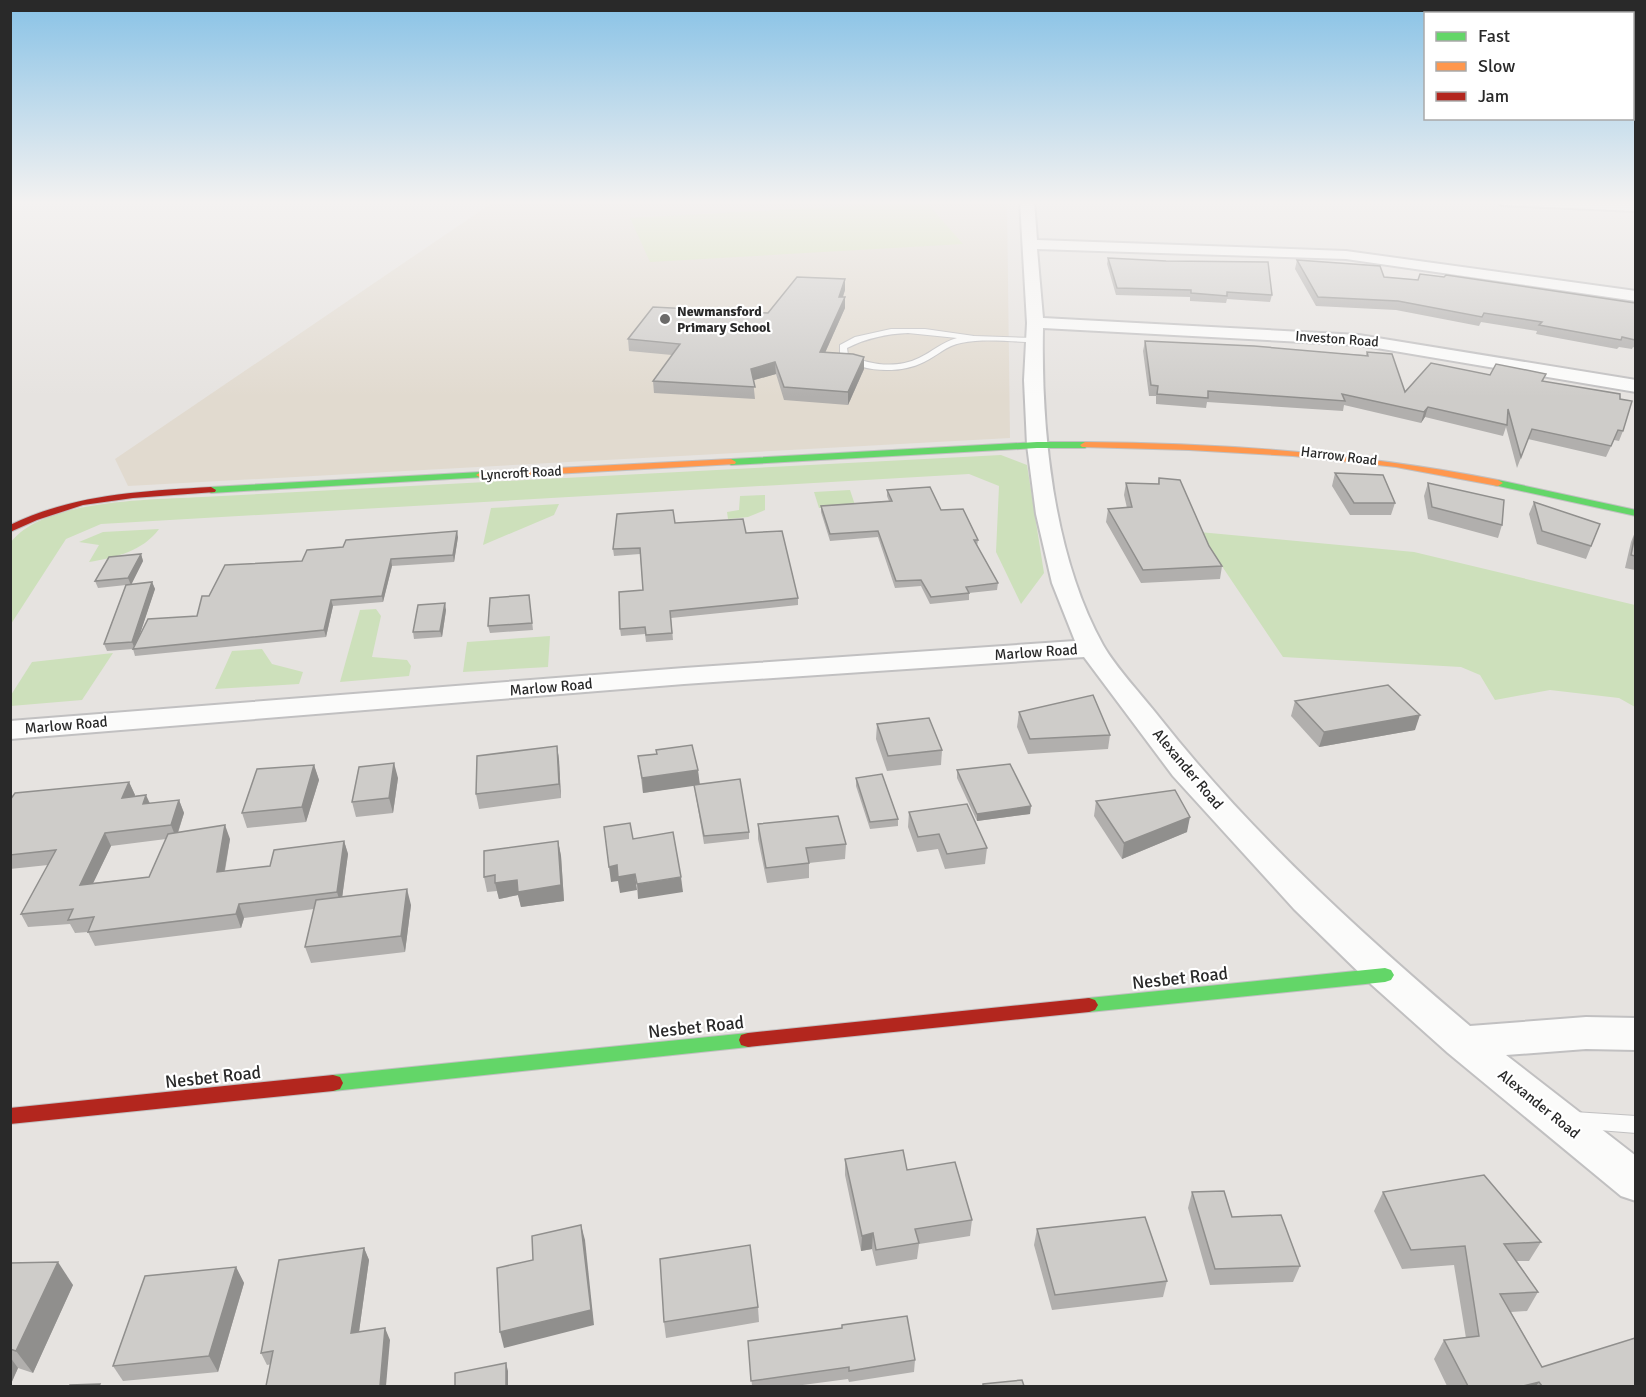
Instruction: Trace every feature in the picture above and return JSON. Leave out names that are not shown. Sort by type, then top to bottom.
[{"type":"street","name":"Alexander Road","points":[[1031,266],[1035,332],[1034,380],[1037,445],[1047,514],[1064,583],[1091,648],[1184,769],[1306,900],[1385,975],[1462,1042],[1635,1182]]},
{"type":"street","points":[[1425,266],[1635,296]]},
{"type":"street","name":"Investon Road","points":[[1035,332],[1359,340],[1635,386]]},
{"type":"street","name":"Harrow Road","points":[[1037,445],[1288,451],[1341,456],[1447,472],[1635,513]]},
{"type":"street","name":"Lyncroft Road","points":[[10,529],[28,518],[58,507],[104,497],[138,494],[1037,445]]},
{"type":"street","name":"Marlow Road","points":[[10,730],[699,675],[1091,648]]},
{"type":"street","name":"Nesbet Road","points":[[10,1116],[1385,975]]},
{"type":"street","points":[[1462,1042],[1586,1033],[1635,1034]]},
{"type":"lane","points":[[976,339],[912,332],[870,334],[856,338],[843,347],[844,356],[861,364],[909,365],[959,340],[976,339],[1035,332]]},
{"type":"lane","points":[[1557,1118],[1635,1125]]},
{"type":"shaded area","name":"Newmansford Primary School","points":[[399,266],[1008,266],[1010,438],[128,486],[115,459]]},
{"type":"green space","points":[[1001,455],[1027,465],[1044,573],[1021,604],[996,552],[999,486],[969,474],[101,524],[66,539],[11,624],[11,542],[27,528],[48,517],[100,504],[155,499]]},
{"type":"green space","points":[[850,490],[855,505],[819,508],[814,492]]},
{"type":"green space","points":[[765,495],[765,510],[748,517],[728,519],[727,512],[739,510],[740,496]]},
{"type":"green space","points":[[559,504],[554,515],[483,545],[491,508]]},
{"type":"green space","points":[[159,529],[137,548],[118,556],[89,562],[99,545],[79,542],[103,532]]},
{"type":"green space","points":[[1199,532],[1414,552],[1635,605],[1635,707],[1619,698],[1550,690],[1495,700],[1480,675],[1461,667],[1283,657]]},
{"type":"green space","points":[[376,609],[381,616],[372,657],[407,660],[411,666],[409,676],[340,682],[360,610]]},
{"type":"green space","points":[[550,636],[548,667],[463,672],[467,642]]},
{"type":"green space","points":[[262,649],[272,664],[303,672],[299,684],[215,689],[232,651]]},
{"type":"green space","points":[[113,653],[82,700],[11,706],[11,695],[32,662]]},
{"type":"building","points":[[1110,266],[1269,266],[1272,295],[1227,292],[1227,296],[1191,293],[1191,290],[1117,288]]},
{"type":"building","points":[[1301,266],[1380,266],[1384,277],[1418,280],[1420,274],[1444,277],[1446,275],[1635,303],[1635,340],[1622,337],[1621,340],[1539,325],[1542,322],[1484,313],[1482,317],[1398,301],[1318,297]]},
{"type":"building","points":[[797,277],[845,279],[839,297],[845,297],[820,352],[864,357],[848,392],[784,387],[775,362],[751,369],[755,387],[653,381],[680,344],[628,339],[653,307],[768,313]]},
{"type":"building","points":[[1145,341],[1254,346],[1368,356],[1367,352],[1392,354],[1405,392],[1431,363],[1490,375],[1496,364],[1546,374],[1542,381],[1620,394],[1620,399],[1632,401],[1623,431],[1618,430],[1611,446],[1532,429],[1521,457],[1508,409],[1507,425],[1428,407],[1424,412],[1342,394],[1345,401],[1208,391],[1208,398],[1157,394],[1158,386],[1151,385]]},
{"type":"building","points":[[1335,473],[1383,475],[1395,503],[1354,503]]},
{"type":"building","points":[[1159,478],[1180,480],[1209,546],[1222,566],[1143,570],[1108,509],[1132,507],[1126,483],[1159,484]]},
{"type":"building","points":[[1428,483],[1504,500],[1502,525],[1432,507]]},
{"type":"building","points":[[930,487],[941,510],[963,509],[978,540],[974,540],[998,583],[966,587],[969,593],[931,597],[921,580],[896,581],[878,531],[830,534],[821,506],[892,501],[887,490]]},
{"type":"building","points":[[1534,502],[1600,524],[1591,546],[1542,531]]},
{"type":"building","points":[[673,510],[675,523],[743,519],[746,533],[782,531],[798,598],[670,611],[672,633],[646,635],[645,627],[620,629],[619,592],[643,590],[640,548],[613,549],[617,514]]},
{"type":"building","points":[[457,531],[453,555],[391,559],[382,596],[331,600],[324,630],[133,649],[148,619],[197,616],[202,596],[209,596],[225,565],[302,561],[307,550],[343,547],[346,540]]},
{"type":"building","points":[[1635,535],[1635,556],[1631,555]]},
{"type":"building","points":[[141,554],[128,578],[95,581],[109,557]]},
{"type":"building","points":[[152,582],[132,642],[104,644],[126,585]]},
{"type":"building","points":[[529,595],[532,623],[488,626],[490,598]]},
{"type":"building","points":[[445,603],[440,631],[413,632],[418,605]]},
{"type":"building","points":[[1388,685],[1420,715],[1324,732],[1295,701]]},
{"type":"building","points":[[1093,695],[1110,735],[1030,739],[1019,712]]},
{"type":"building","points":[[929,718],[942,750],[888,756],[877,724]]},
{"type":"building","points":[[692,745],[698,770],[642,778],[638,756],[657,754],[656,750]]},
{"type":"building","points":[[557,746],[559,784],[476,794],[477,756]]},
{"type":"building","points":[[394,763],[389,798],[352,802],[359,767]]},
{"type":"building","points":[[1010,764],[1031,806],[977,814],[957,770]]},
{"type":"building","points":[[314,765],[302,807],[242,813],[257,769]]},
{"type":"building","points":[[882,774],[898,819],[870,822],[856,778]]},
{"type":"building","points":[[740,779],[749,832],[704,836],[694,785]]},
{"type":"building","points":[[129,782],[122,798],[146,795],[143,804],[179,800],[171,825],[105,833],[80,885],[149,877],[168,834],[225,825],[217,872],[270,866],[274,850],[344,841],[337,892],[239,904],[236,914],[88,932],[94,917],[68,920],[73,909],[21,914],[56,850],[10,855],[10,800],[15,793]]},
{"type":"building","points":[[1175,790],[1190,817],[1124,843],[1096,801]]},
{"type":"building","points":[[967,804],[987,848],[947,854],[939,834],[918,837],[909,812]]},
{"type":"building","points":[[838,816],[846,844],[806,848],[809,863],[766,868],[758,824]]},
{"type":"building","points":[[630,823],[633,839],[673,832],[681,877],[637,884],[635,874],[618,877],[617,865],[609,867],[604,827]]},
{"type":"building","points":[[558,841],[561,885],[518,892],[517,880],[495,883],[495,875],[484,877],[484,851]]},
{"type":"building","points":[[407,889],[401,936],[305,947],[316,900]]},
{"type":"building","points":[[903,1150],[907,1170],[955,1162],[972,1220],[915,1229],[919,1243],[876,1250],[873,1233],[862,1236],[845,1159]]},
{"type":"building","points":[[1484,1175],[1541,1242],[1504,1244],[1538,1292],[1500,1294],[1542,1367],[1635,1338],[1635,1386],[1542,1386],[1539,1382],[1523,1386],[1468,1386],[1444,1340],[1479,1336],[1465,1246],[1411,1250],[1383,1192]]},
{"type":"building","points":[[1224,1191],[1232,1217],[1281,1215],[1300,1266],[1215,1269],[1192,1192]]},
{"type":"building","points":[[1145,1217],[1167,1281],[1055,1295],[1037,1229]]},
{"type":"building","points":[[581,1225],[591,1310],[500,1332],[497,1268],[533,1260],[532,1236]]},
{"type":"building","points":[[750,1245],[758,1307],[664,1322],[660,1259]]},
{"type":"building","points":[[364,1248],[351,1333],[385,1328],[380,1386],[266,1386],[273,1351],[261,1353],[279,1260]]},
{"type":"building","points":[[58,1262],[16,1351],[10,1349],[10,1263]]},
{"type":"building","points":[[236,1267],[209,1356],[113,1366],[145,1276]]},
{"type":"building","points":[[907,1316],[915,1360],[849,1371],[849,1367],[751,1381],[748,1341]]},
{"type":"building","points":[[506,1363],[506,1386],[455,1386],[455,1373]]},
{"type":"building","points":[[1022,1380],[1024,1386],[983,1386],[983,1384]]},
{"type":"building","points":[[100,1384],[99,1386],[70,1386],[70,1385]]},
{"type":"traffic: fast","points":[[731,462],[1037,445],[1085,445]]},
{"type":"traffic: fast","points":[[211,490],[481,475]]},
{"type":"traffic: fast","points":[[1498,483],[1636,513]]},
{"type":"traffic: fast","points":[[1089,1005],[1385,975]]},
{"type":"traffic: fast","points":[[333,1083],[748,1040]]},
{"type":"traffic: slow","points":[[1085,445],[1137,445],[1293,453],[1396,464],[1498,483]]},
{"type":"traffic: slow","points":[[481,475],[731,462]]},
{"type":"traffic: jam","points":[[10,529],[34,517],[82,502],[133,495],[211,490]]},
{"type":"traffic: jam","points":[[748,1040],[1089,1005]]},
{"type":"traffic: jam","points":[[10,1116],[333,1083]]},
{"type":"place","name":"Newmansford Primary School","points":[[665,319]]}]
